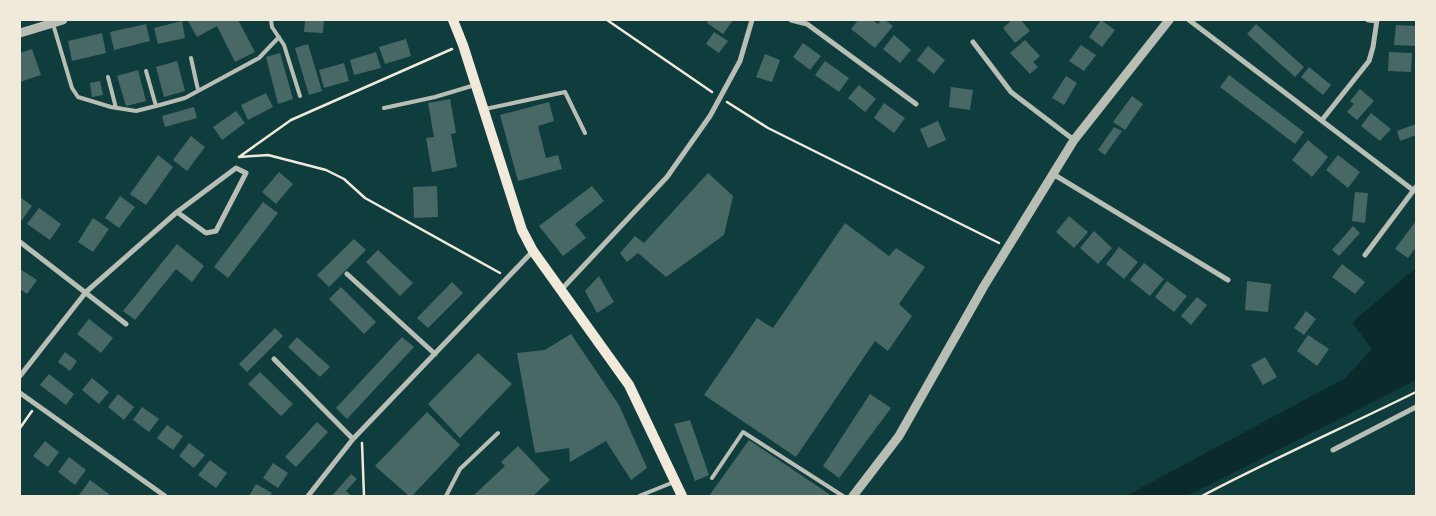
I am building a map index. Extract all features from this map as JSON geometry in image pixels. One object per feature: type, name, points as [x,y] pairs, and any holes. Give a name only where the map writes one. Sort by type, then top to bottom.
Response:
[{"type":"main road","points":[[453,20],[463,45],[522,230],[533,251],[560,291],[629,385],[682,496]]},
{"type":"street","points":[[20,34],[63,20]]},
{"type":"street","points":[[560,291],[667,177],[710,116],[740,61],[752,20]]},
{"type":"street","points":[[791,20],[807,24],[916,104]]},
{"type":"street","points":[[853,496],[899,436],[1007,247],[1074,140],[1169,20]]},
{"type":"street","points":[[1189,20],[1415,188],[1365,255]]},
{"type":"street","points":[[1322,120],[1368,61],[1374,46],[1377,20],[1368,20]]},
{"type":"street","points":[[974,42],[1011,92],[1074,140]]},
{"type":"street","points":[[20,376],[86,292],[177,212],[236,168],[246,173],[216,231],[206,233],[177,212]]},
{"type":"street","points":[[1053,174],[1228,280]]},
{"type":"street","points":[[20,242],[126,324]]},
{"type":"street","points":[[308,496],[362,429],[533,251]]},
{"type":"street","points":[[347,274],[435,354]]},
{"type":"street","points":[[274,359],[353,439]]},
{"type":"street","points":[[20,393],[165,496]]},
{"type":"street","points":[[1333,450],[1416,407]]},
{"type":"lane","points":[[271,20],[272,27],[284,46],[300,96]]},
{"type":"lane","points":[[52,23],[72,88],[78,96],[116,108],[136,111],[184,98],[258,58],[279,38]]},
{"type":"lane","points":[[191,58],[198,90]]},
{"type":"lane","points":[[146,70],[156,106]]},
{"type":"lane","points":[[108,77],[116,108]]},
{"type":"lane","points":[[384,108],[435,97],[475,85]]},
{"type":"lane","points":[[483,110],[565,92],[585,134]]},
{"type":"lane","points":[[712,478],[743,432],[842,496]]},
{"type":"lane","points":[[446,496],[460,469],[498,433]]},
{"type":"lane","points":[[639,496],[676,481]]},
{"type":"path","points":[[607,20],[719,97]]},
{"type":"path","points":[[236,168],[239,157],[291,120],[463,45]]},
{"type":"path","points":[[727,102],[768,128],[1007,247]]},
{"type":"path","points":[[239,157],[268,156],[326,170],[344,179],[366,198],[508,277]]},
{"type":"path","points":[[1202,496],[1256,468],[1416,392]]},
{"type":"path","points":[[20,428],[36,405]]},
{"type":"path","points":[[362,429],[364,496]]},
{"type":"water","points":[[1416,269],[1416,380],[1187,496],[1126,496],[1345,378],[1372,349],[1353,324],[1354,321]]},
{"type":"building","points":[[238,20],[255,52],[235,62],[217,26],[197,37],[188,21]]},
{"type":"building","points":[[305,20],[324,20],[323,33],[304,32]]},
{"type":"building","points":[[709,20],[733,20],[723,34],[707,23]]},
{"type":"building","points":[[858,20],[872,20],[878,24],[881,20],[885,20],[893,26],[875,48],[851,29]]},
{"type":"building","points":[[1012,20],[1021,20],[1030,31],[1015,43],[1003,28]]},
{"type":"building","points":[[1101,20],[1115,30],[1102,47],[1089,37]]},
{"type":"building","points":[[182,21],[185,38],[158,44],[154,28]]},
{"type":"building","points":[[146,24],[150,41],[114,50],[110,32]]},
{"type":"building","points":[[1256,24],[1304,67],[1295,77],[1247,34]]},
{"type":"building","points":[[1396,25],[1416,26],[1416,46],[1394,45]]},
{"type":"building","points":[[714,32],[728,41],[719,53],[706,44]]},
{"type":"building","points":[[102,33],[106,53],[72,61],[68,41]]},
{"type":"building","points":[[894,35],[911,50],[900,63],[883,49]]},
{"type":"building","points":[[406,39],[411,56],[385,64],[379,47]]},
{"type":"building","points":[[1025,40],[1040,56],[1033,62],[1038,67],[1030,74],[1010,53]]},
{"type":"building","points":[[803,43],[821,56],[810,70],[793,57]]},
{"type":"building","points":[[308,44],[322,91],[309,95],[295,48]]},
{"type":"building","points":[[1081,45],[1096,55],[1084,71],[1069,61]]},
{"type":"building","points":[[928,46],[945,60],[934,74],[917,60]]},
{"type":"building","points":[[32,49],[41,75],[20,82],[20,53]]},
{"type":"building","points":[[376,52],[381,68],[354,75],[350,60]]},
{"type":"building","points":[[1389,52],[1412,53],[1411,72],[1388,71]]},
{"type":"building","points":[[280,53],[293,99],[278,104],[266,57]]},
{"type":"building","points":[[765,54],[780,60],[772,82],[756,77]]},
{"type":"building","points":[[177,61],[185,91],[164,97],[156,67]]},
{"type":"building","points":[[825,61],[849,78],[839,92],[815,75]]},
{"type":"building","points":[[344,63],[349,81],[324,88],[319,70]]},
{"type":"building","points":[[1309,67],[1331,85],[1323,95],[1301,77]]},
{"type":"building","points":[[138,70],[146,101],[126,106],[117,76]]},
{"type":"building","points":[[1229,75],[1304,132],[1295,144],[1220,87]]},
{"type":"building","points":[[1066,76],[1077,83],[1064,105],[1052,98]]},
{"type":"building","points":[[100,81],[103,95],[92,97],[90,83]]},
{"type":"building","points":[[859,85],[876,99],[865,112],[848,98]]},
{"type":"building","points":[[951,87],[973,90],[970,110],[949,107]]},
{"type":"building","points":[[1360,89],[1374,101],[1357,120],[1347,112],[1354,104],[1350,101]]},
{"type":"building","points":[[266,93],[273,107],[248,120],[241,105]]},
{"type":"building","points":[[1132,96],[1143,104],[1125,130],[1113,122]]},
{"type":"building","points":[[450,99],[456,133],[451,134],[457,167],[432,172],[426,138],[434,137],[428,103]]},
{"type":"building","points":[[549,102],[554,121],[538,126],[546,158],[558,155],[562,169],[518,181],[500,115]]},
{"type":"building","points":[[884,103],[905,118],[894,133],[874,118]]},
{"type":"building","points":[[194,107],[197,118],[165,127],[162,116]]},
{"type":"building","points":[[236,111],[245,123],[222,140],[213,127]]},
{"type":"building","points":[[1371,113],[1391,129],[1380,141],[1361,126]]},
{"type":"building","points":[[938,121],[946,140],[928,148],[920,129]]},
{"type":"building","points":[[1416,124],[1416,135],[1400,141],[1397,131]]},
{"type":"building","points":[[1114,127],[1122,131],[1105,155],[1098,150]]},
{"type":"building","points":[[191,136],[205,147],[187,171],[173,160]]},
{"type":"building","points":[[1308,140],[1328,157],[1312,177],[1292,160]]},
{"type":"building","points":[[158,155],[173,167],[146,205],[130,194]]},
{"type":"building","points":[[1338,155],[1360,172],[1348,188],[1326,170]]},
{"type":"building","points":[[279,172],[293,184],[276,204],[262,192]]},
{"type":"building","points":[[708,173],[733,196],[724,235],[666,277],[638,253],[627,262],[620,253],[635,236],[644,243]]},
{"type":"building","points":[[437,186],[438,217],[414,218],[413,187]]},
{"type":"building","points":[[592,186],[604,201],[575,224],[586,238],[563,256],[539,226]]},
{"type":"building","points":[[1355,192],[1368,193],[1365,223],[1352,221]]},
{"type":"building","points":[[120,196],[135,207],[119,228],[105,218]]},
{"type":"building","points":[[20,197],[32,206],[22,220],[20,219]]},
{"type":"building","points":[[263,202],[278,213],[228,278],[214,267]]},
{"type":"building","points":[[39,208],[61,224],[50,240],[27,224]]},
{"type":"building","points":[[1069,216],[1088,232],[1074,248],[1056,232]]},
{"type":"building","points":[[93,218],[109,229],[93,252],[78,242]]},
{"type":"building","points":[[1416,221],[1416,247],[1408,258],[1395,249]]},
{"type":"building","points":[[845,223],[889,256],[896,248],[925,267],[899,304],[912,316],[888,351],[875,341],[796,457],[704,395],[757,318],[773,328]]},
{"type":"building","points":[[1353,226],[1360,233],[1339,256],[1332,250]]},
{"type":"building","points":[[1094,231],[1112,248],[1098,264],[1080,248]]},
{"type":"building","points":[[354,239],[366,250],[329,287],[317,275]]},
{"type":"building","points":[[177,244],[204,266],[192,282],[176,269],[135,320],[123,311]]},
{"type":"building","points":[[1119,247],[1138,262],[1124,279],[1106,264]]},
{"type":"building","points":[[378,250],[413,283],[400,296],[366,262]]},
{"type":"building","points":[[1144,263],[1164,279],[1150,296],[1130,280]]},
{"type":"building","points":[[1342,264],[1365,282],[1355,294],[1332,277]]},
{"type":"building","points":[[20,269],[37,280],[27,294],[20,289]]},
{"type":"building","points":[[599,276],[614,302],[597,313],[585,291]]},
{"type":"building","points":[[1167,281],[1187,296],[1174,312],[1155,297]]},
{"type":"building","points":[[1247,281],[1271,284],[1268,312],[1245,310]]},
{"type":"building","points":[[452,282],[463,293],[428,328],[417,318]]},
{"type":"building","points":[[341,287],[376,322],[364,334],[329,299]]},
{"type":"building","points":[[1197,297],[1207,305],[1191,325],[1181,316]]},
{"type":"building","points":[[1306,311],[1316,319],[1304,335],[1294,328]]},
{"type":"building","points":[[89,319],[113,338],[101,353],[77,334]]},
{"type":"building","points":[[275,328],[283,336],[247,372],[239,364]]},
{"type":"building","points":[[571,334],[619,405],[647,468],[631,480],[606,441],[570,462],[569,448],[535,453],[517,353],[545,350]]},
{"type":"building","points":[[1308,335],[1329,349],[1317,366],[1297,351]]},
{"type":"building","points":[[297,337],[330,367],[320,377],[288,347]]},
{"type":"building","points":[[402,337],[414,347],[347,419],[336,408]]},
{"type":"building","points":[[65,352],[77,361],[70,371],[58,362]]},
{"type":"building","points":[[478,353],[512,384],[460,438],[428,404]]},
{"type":"building","points":[[1265,357],[1277,377],[1263,385],[1251,365]]},
{"type":"building","points":[[260,372],[293,404],[281,416],[248,384]]},
{"type":"building","points":[[49,374],[74,394],[66,405],[40,385]]},
{"type":"building","points":[[92,378],[109,392],[99,404],[82,390]]},
{"type":"building","points":[[118,394],[134,407],[124,420],[108,407]]},
{"type":"building","points":[[870,394],[891,408],[839,478],[823,466]]},
{"type":"building","points":[[142,407],[159,419],[149,432],[133,420]]},
{"type":"building","points":[[427,412],[460,445],[412,496],[409,496],[375,466]]},
{"type":"building","points":[[690,420],[709,475],[695,481],[674,424]]},
{"type":"building","points":[[317,422],[328,432],[296,467],[285,457]]},
{"type":"building","points":[[167,425],[183,436],[173,450],[157,438]]},
{"type":"building","points":[[749,440],[829,494],[828,496],[709,496]]},
{"type":"building","points":[[45,441],[59,452],[48,467],[33,456]]},
{"type":"building","points":[[189,443],[205,455],[194,468],[179,456]]},
{"type":"building","points":[[518,446],[550,480],[533,496],[473,496],[505,466],[501,462]]},
{"type":"building","points":[[69,457],[86,470],[75,485],[58,472]]},
{"type":"building","points":[[210,460],[227,473],[216,488],[198,475]]},
{"type":"building","points":[[273,463],[288,473],[278,488],[263,478]]},
{"type":"building","points":[[351,474],[357,479],[346,491],[352,496],[332,496]]},
{"type":"building","points":[[90,480],[109,494],[108,496],[79,495]]},
{"type":"building","points":[[256,484],[272,493],[270,496],[249,496]]}]
